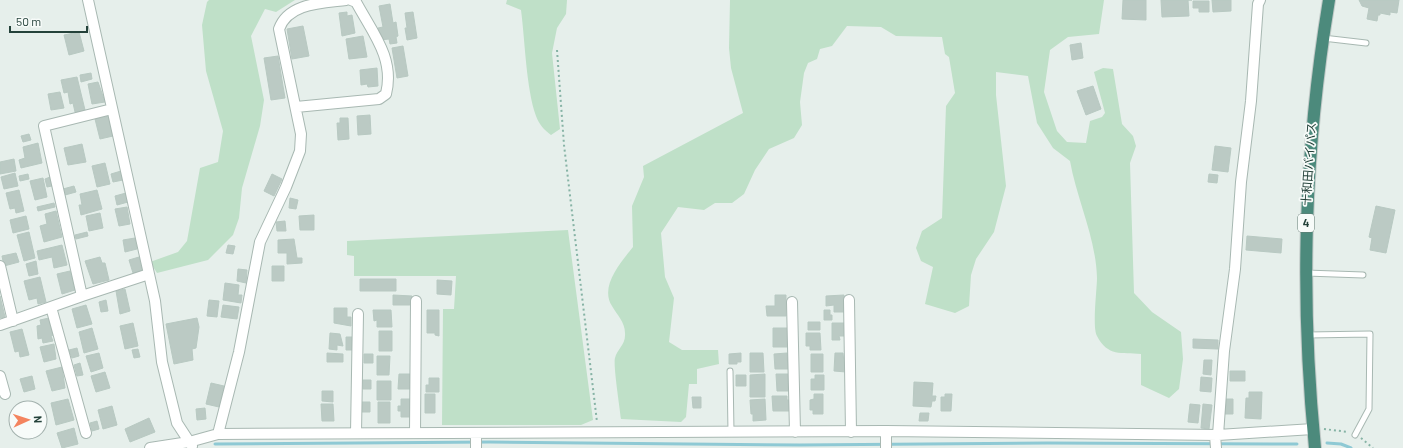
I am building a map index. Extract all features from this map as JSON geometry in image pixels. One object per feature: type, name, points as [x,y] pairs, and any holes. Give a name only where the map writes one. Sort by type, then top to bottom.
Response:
[{"type":"highway","name":"十和田バイパス","points":[[1315,448],[1307,335],[1305,273],[1309,160],[1322,38],[1329,0]]},
{"type":"street","points":[[88,0],[149,274],[158,319],[162,362],[172,406],[177,423],[191,445]]},
{"type":"street","points":[[218,434],[239,352],[260,242],[286,187],[300,152],[301,134],[279,29],[282,21],[290,13],[306,6],[346,0]]},
{"type":"street","points":[[296,107],[379,99],[386,94],[389,83],[385,52],[356,2],[351,0]]},
{"type":"street","points":[[1216,441],[1224,351],[1235,269],[1241,182],[1251,101],[1258,4],[1260,0]]},
{"type":"street","points":[[82,296],[44,126],[112,109]]},
{"type":"street","points":[[0,266],[13,321]]},
{"type":"street","points":[[0,325],[149,274]]},
{"type":"street","points":[[849,300],[851,432]]},
{"type":"street","points":[[415,433],[416,301]]},
{"type":"street","points":[[792,302],[795,432]]},
{"type":"street","points":[[51,307],[86,433]]},
{"type":"street","points":[[356,433],[358,314]]},
{"type":"street","points":[[0,376],[5,394]]},
{"type":"street","points":[[150,448],[191,445],[218,434],[415,433],[476,442],[599,434],[851,432],[886,442],[1216,441],[1313,428]]},
{"type":"lane","points":[[1322,38],[1366,44]]},
{"type":"lane","points":[[1305,273],[1363,275]]},
{"type":"lane","points":[[1307,335],[1370,334],[1369,409],[1355,435]]},
{"type":"lane","points":[[730,371],[731,432]]},
{"type":"path","points":[[557,50],[564,145],[599,434]]},
{"type":"path","points":[[1313,428],[1345,432],[1355,435],[1373,448]]},
{"type":"green space","points":[[209,0],[295,0],[276,12],[265,9],[251,36],[264,100],[260,126],[242,188],[239,218],[233,235],[208,260],[157,273],[150,262],[178,252],[187,241],[200,168],[218,162],[223,131],[206,71],[202,25],[207,2]]},
{"type":"green space","points":[[507,0],[567,0],[566,14],[557,28],[552,53],[560,129],[551,135],[539,122],[533,105],[528,78],[521,10],[506,4]]},
{"type":"green space","points":[[730,0],[1104,0],[1099,34],[1068,37],[1050,50],[1044,92],[1057,131],[1067,142],[1086,143],[1090,121],[1102,117],[1105,113],[1094,72],[1103,68],[1113,69],[1122,124],[1133,136],[1136,146],[1130,163],[1134,293],[1152,312],[1181,332],[1183,359],[1179,389],[1169,398],[1141,385],[1141,354],[1121,353],[1110,350],[1101,343],[1097,336],[1095,325],[1097,278],[1096,263],[1090,234],[1070,161],[1053,148],[1037,123],[1028,76],[996,72],[996,95],[1006,186],[994,232],[976,259],[971,275],[969,306],[955,313],[925,304],[933,267],[921,261],[916,248],[922,231],[942,218],[946,106],[955,93],[949,57],[945,54],[942,37],[896,36],[881,27],[847,26],[832,46],[820,49],[817,59],[808,63],[804,73],[800,102],[802,125],[794,138],[769,149],[755,170],[744,194],[732,203],[715,203],[704,210],[678,207],[661,233],[665,277],[674,298],[669,342],[682,350],[718,350],[719,364],[697,369],[697,384],[689,384],[686,417],[681,422],[621,419],[615,358],[623,344],[625,329],[609,298],[608,290],[610,282],[618,267],[633,247],[632,206],[644,177],[643,166],[743,113],[731,68],[729,48]]},
{"type":"green space","points":[[568,230],[593,420],[581,425],[442,425],[443,309],[454,309],[456,276],[354,276],[354,256],[347,255],[347,241]]},
{"type":"building","points":[[1123,0],[1146,0],[1146,20],[1122,19]]},
{"type":"building","points":[[1161,0],[1188,0],[1189,16],[1162,17]]},
{"type":"building","points":[[1212,0],[1231,0],[1231,11],[1213,12]]},
{"type":"building","points":[[1359,0],[1399,0],[1397,13],[1390,12],[1390,15],[1380,13],[1377,21],[1367,19],[1369,8],[1362,6]]},
{"type":"building","points":[[1193,1],[1209,1],[1209,12],[1199,12],[1199,8],[1193,8]]},
{"type":"building","points":[[390,4],[393,23],[396,22],[398,36],[396,37],[397,43],[390,44],[389,39],[380,40],[378,28],[383,27],[379,6]]},
{"type":"building","points":[[347,12],[347,16],[352,15],[355,33],[342,36],[339,13]]},
{"type":"building","points":[[413,12],[417,38],[407,40],[405,13]]},
{"type":"building","points":[[303,26],[309,56],[292,59],[287,29]]},
{"type":"building","points":[[79,32],[84,51],[69,55],[64,35]]},
{"type":"building","points":[[363,36],[367,57],[349,59],[346,39]]},
{"type":"building","points":[[1081,43],[1083,58],[1072,60],[1070,45]]},
{"type":"building","points":[[403,46],[408,76],[397,78],[392,48]]},
{"type":"building","points":[[278,56],[285,98],[271,100],[264,58]]},
{"type":"building","points":[[377,68],[378,86],[368,87],[367,84],[361,85],[360,70]]},
{"type":"building","points":[[91,73],[92,79],[81,82],[80,75]]},
{"type":"building","points":[[77,77],[85,110],[75,112],[73,103],[70,104],[68,92],[64,93],[61,80]]},
{"type":"building","points":[[98,82],[105,102],[92,104],[88,84]]},
{"type":"building","points":[[1093,86],[1101,109],[1086,115],[1077,91]]},
{"type":"building","points":[[60,92],[64,108],[51,110],[48,94]]},
{"type":"building","points":[[370,115],[371,134],[358,135],[357,116]]},
{"type":"building","points":[[109,116],[113,136],[100,139],[95,119]]},
{"type":"building","points":[[340,118],[348,118],[349,139],[338,140],[337,123],[340,123]]},
{"type":"building","points":[[29,134],[31,140],[23,142],[21,136]]},
{"type":"building","points":[[38,143],[42,163],[21,168],[19,160],[25,158],[23,147]]},
{"type":"building","points":[[82,144],[86,162],[68,165],[64,148]]},
{"type":"building","points":[[1215,146],[1231,148],[1228,172],[1212,170]]},
{"type":"building","points":[[14,159],[16,171],[0,174],[0,162]]},
{"type":"building","points":[[105,163],[110,184],[97,187],[92,166]]},
{"type":"building","points":[[121,171],[123,180],[113,182],[111,174]]},
{"type":"building","points":[[15,173],[18,186],[4,189],[1,177]]},
{"type":"building","points":[[28,174],[29,179],[20,181],[19,176]]},
{"type":"building","points":[[272,174],[282,179],[274,196],[264,191]]},
{"type":"building","points":[[1209,174],[1218,175],[1217,183],[1208,182]]},
{"type":"building","points":[[50,177],[52,186],[47,187],[45,179]]},
{"type":"building","points":[[43,178],[47,197],[35,200],[30,181]]},
{"type":"building","points":[[74,186],[76,192],[65,195],[63,189]]},
{"type":"building","points":[[19,190],[24,211],[16,213],[15,208],[10,209],[6,193]]},
{"type":"building","points":[[97,190],[102,209],[81,215],[79,205],[82,205],[80,194]]},
{"type":"building","points":[[126,193],[128,202],[117,205],[115,196]]},
{"type":"building","points":[[290,198],[298,200],[296,209],[289,208]]},
{"type":"building","points":[[54,203],[55,207],[38,211],[37,207]]},
{"type":"building","points":[[1376,206],[1395,210],[1386,253],[1370,250],[1372,238],[1369,237]]},
{"type":"building","points":[[127,207],[130,224],[119,226],[115,209]]},
{"type":"building","points":[[56,211],[62,237],[44,242],[40,226],[47,224],[45,214]]},
{"type":"building","points":[[100,213],[103,228],[89,231],[86,216]]},
{"type":"building","points":[[314,215],[314,230],[300,230],[299,216]]},
{"type":"building","points":[[26,216],[29,229],[13,233],[10,220]]},
{"type":"building","points":[[285,221],[286,231],[277,231],[276,222]]},
{"type":"building","points":[[29,232],[35,258],[24,261],[17,235]]},
{"type":"building","points":[[87,232],[88,236],[76,239],[75,235]]},
{"type":"building","points":[[1247,236],[1282,239],[1281,253],[1246,250]]},
{"type":"building","points":[[135,238],[137,249],[125,252],[123,240]]},
{"type":"building","points":[[294,239],[297,258],[302,258],[302,263],[287,264],[287,253],[278,253],[278,240]]},
{"type":"building","points":[[62,245],[67,265],[54,268],[52,257],[39,260],[37,251]]},
{"type":"building","points":[[228,245],[235,246],[233,254],[226,253]]},
{"type":"building","points":[[16,253],[19,262],[4,266],[2,256]]},
{"type":"building","points":[[100,257],[102,263],[105,263],[109,280],[93,284],[85,261]]},
{"type":"building","points":[[139,257],[142,270],[133,273],[129,260]]},
{"type":"building","points":[[36,261],[38,274],[29,276],[26,264]]},
{"type":"building","points":[[272,266],[284,266],[284,281],[272,281]]},
{"type":"building","points":[[238,269],[247,270],[246,283],[237,281]]},
{"type":"building","points":[[70,271],[75,290],[62,294],[57,274]]},
{"type":"building","points":[[40,277],[46,302],[38,304],[37,298],[29,300],[24,281]]},
{"type":"building","points":[[360,279],[396,279],[396,291],[360,291]]},
{"type":"building","points":[[437,280],[452,281],[451,295],[437,294]]},
{"type":"building","points":[[225,283],[239,285],[238,295],[242,295],[241,303],[223,300]]},
{"type":"building","points":[[125,289],[130,311],[120,314],[116,291]]},
{"type":"building","points":[[393,295],[412,296],[412,305],[393,305]]},
{"type":"building","points":[[775,295],[786,295],[786,316],[767,316],[766,306],[775,306]]},
{"type":"building","points":[[844,295],[844,312],[834,312],[834,305],[826,306],[826,296]]},
{"type":"building","points":[[0,296],[5,317],[0,318]]},
{"type":"building","points":[[106,300],[108,311],[101,312],[99,302]]},
{"type":"building","points":[[209,300],[219,301],[217,317],[207,316]]},
{"type":"building","points":[[86,305],[92,324],[77,328],[72,309]]},
{"type":"building","points":[[223,305],[239,307],[237,319],[221,317]]},
{"type":"building","points":[[334,308],[347,308],[347,317],[351,317],[351,326],[334,323]]},
{"type":"building","points":[[373,310],[391,310],[392,327],[377,327],[377,320],[374,321]]},
{"type":"building","points":[[427,310],[439,310],[439,336],[435,335],[435,333],[427,333]]},
{"type":"building","points":[[824,310],[830,310],[832,320],[824,320]]},
{"type":"building","points":[[49,318],[53,341],[43,343],[42,338],[38,339],[37,326],[41,325],[40,320]]},
{"type":"building","points":[[197,318],[199,327],[196,348],[192,349],[193,360],[174,364],[166,324]]},
{"type":"building","points":[[808,322],[820,322],[820,330],[808,330]]},
{"type":"building","points":[[133,323],[138,346],[125,349],[120,326]]},
{"type":"building","points":[[832,323],[844,323],[844,336],[839,336],[840,340],[832,340]]},
{"type":"building","points":[[92,328],[98,349],[84,353],[79,332]]},
{"type":"building","points":[[773,328],[787,328],[787,347],[773,347]]},
{"type":"building","points":[[22,329],[29,355],[20,357],[19,351],[15,352],[10,332]]},
{"type":"building","points":[[379,331],[392,331],[392,351],[379,351]]},
{"type":"building","points":[[330,333],[340,334],[343,346],[337,345],[337,350],[329,349]]},
{"type":"building","points":[[806,333],[820,333],[821,350],[810,350],[810,346],[806,346]]},
{"type":"building","points":[[346,337],[352,337],[352,350],[346,350]]},
{"type":"building","points":[[1193,339],[1218,340],[1218,349],[1193,348]]},
{"type":"building","points":[[54,344],[56,359],[44,362],[40,347]]},
{"type":"building","points":[[77,348],[79,356],[72,358],[69,350]]},
{"type":"building","points":[[138,349],[140,357],[134,358],[132,350]]},
{"type":"building","points":[[99,353],[103,368],[91,372],[86,356]]},
{"type":"building","points":[[327,353],[343,354],[343,362],[327,362]]},
{"type":"building","points":[[741,353],[741,362],[737,362],[737,364],[729,364],[729,354]]},
{"type":"building","points":[[750,353],[763,353],[764,372],[750,372]]},
{"type":"building","points":[[787,353],[788,369],[775,369],[774,354]]},
{"type":"building","points":[[835,353],[843,353],[844,363],[846,363],[846,372],[834,371]]},
{"type":"building","points":[[364,354],[373,354],[373,363],[364,363]]},
{"type":"building","points":[[811,354],[823,354],[823,372],[811,372]]},
{"type":"building","points":[[377,356],[390,356],[389,375],[377,375]]},
{"type":"building","points":[[1204,360],[1212,360],[1211,375],[1203,374]]},
{"type":"building","points":[[80,363],[83,375],[77,376],[74,365]]},
{"type":"building","points":[[62,367],[65,388],[52,391],[46,371]]},
{"type":"building","points":[[1230,371],[1245,371],[1245,381],[1230,381]]},
{"type":"building","points":[[105,372],[110,388],[96,392],[91,376]]},
{"type":"building","points":[[399,374],[410,374],[410,389],[398,389]]},
{"type":"building","points":[[765,374],[765,397],[750,397],[750,375]]},
{"type":"building","points":[[776,374],[788,374],[788,391],[777,391]]},
{"type":"building","points":[[736,375],[746,375],[746,386],[736,386]]},
{"type":"building","points":[[815,375],[824,375],[824,390],[811,390],[811,379],[815,379]]},
{"type":"building","points":[[32,376],[35,389],[24,392],[20,379]]},
{"type":"building","points":[[1201,377],[1212,378],[1211,392],[1200,391]]},
{"type":"building","points":[[429,378],[439,378],[439,392],[426,392],[426,385],[429,385]]},
{"type":"building","points":[[363,380],[371,380],[371,389],[363,389]]},
{"type":"building","points":[[377,381],[391,381],[391,400],[377,400]]},
{"type":"building","points":[[914,382],[933,383],[932,396],[936,396],[935,401],[932,401],[931,407],[913,406]]},
{"type":"building","points":[[211,383],[224,386],[219,407],[206,404]]},
{"type":"building","points":[[322,391],[333,391],[333,402],[322,401]]},
{"type":"building","points":[[1249,392],[1262,392],[1261,419],[1245,418],[1246,398],[1249,398]]},
{"type":"building","points":[[425,394],[435,394],[435,413],[425,413]]},
{"type":"building","points":[[814,394],[823,394],[823,414],[813,414],[813,410],[810,410],[810,400],[814,399]]},
{"type":"building","points":[[945,394],[952,394],[951,411],[941,411],[941,397],[945,397]]},
{"type":"building","points":[[772,396],[787,396],[790,411],[773,411]]},
{"type":"building","points":[[692,397],[701,397],[701,408],[693,408]]},
{"type":"building","points":[[68,399],[74,420],[56,425],[51,403]]},
{"type":"building","points":[[401,399],[411,399],[410,417],[401,417],[401,411],[398,411],[398,406],[401,406]]},
{"type":"building","points":[[765,399],[766,420],[753,421],[750,400]]},
{"type":"building","points":[[1226,399],[1233,399],[1233,414],[1225,414]]},
{"type":"building","points":[[362,402],[370,402],[370,412],[362,412]]},
{"type":"building","points":[[378,402],[390,402],[390,423],[378,423]]},
{"type":"building","points":[[321,404],[333,404],[334,421],[322,421]]},
{"type":"building","points":[[1190,404],[1200,405],[1198,423],[1188,422]]},
{"type":"building","points":[[1203,404],[1212,405],[1209,429],[1201,428]]},
{"type":"building","points":[[112,406],[117,425],[103,429],[98,410]]},
{"type":"building","points":[[205,408],[206,419],[197,420],[196,409]]},
{"type":"building","points":[[920,413],[929,413],[928,421],[919,421]]},
{"type":"building","points":[[149,418],[155,432],[130,442],[125,429]]},
{"type":"building","points":[[97,421],[99,429],[92,431],[90,423]]},
{"type":"building","points":[[74,428],[78,444],[62,448],[57,433]]},
{"type":"waterway","points":[[215,444],[490,442],[800,445],[1047,443],[1297,444]]},
{"type":"waterway","points":[[1327,443],[1341,444],[1351,448]]}]
